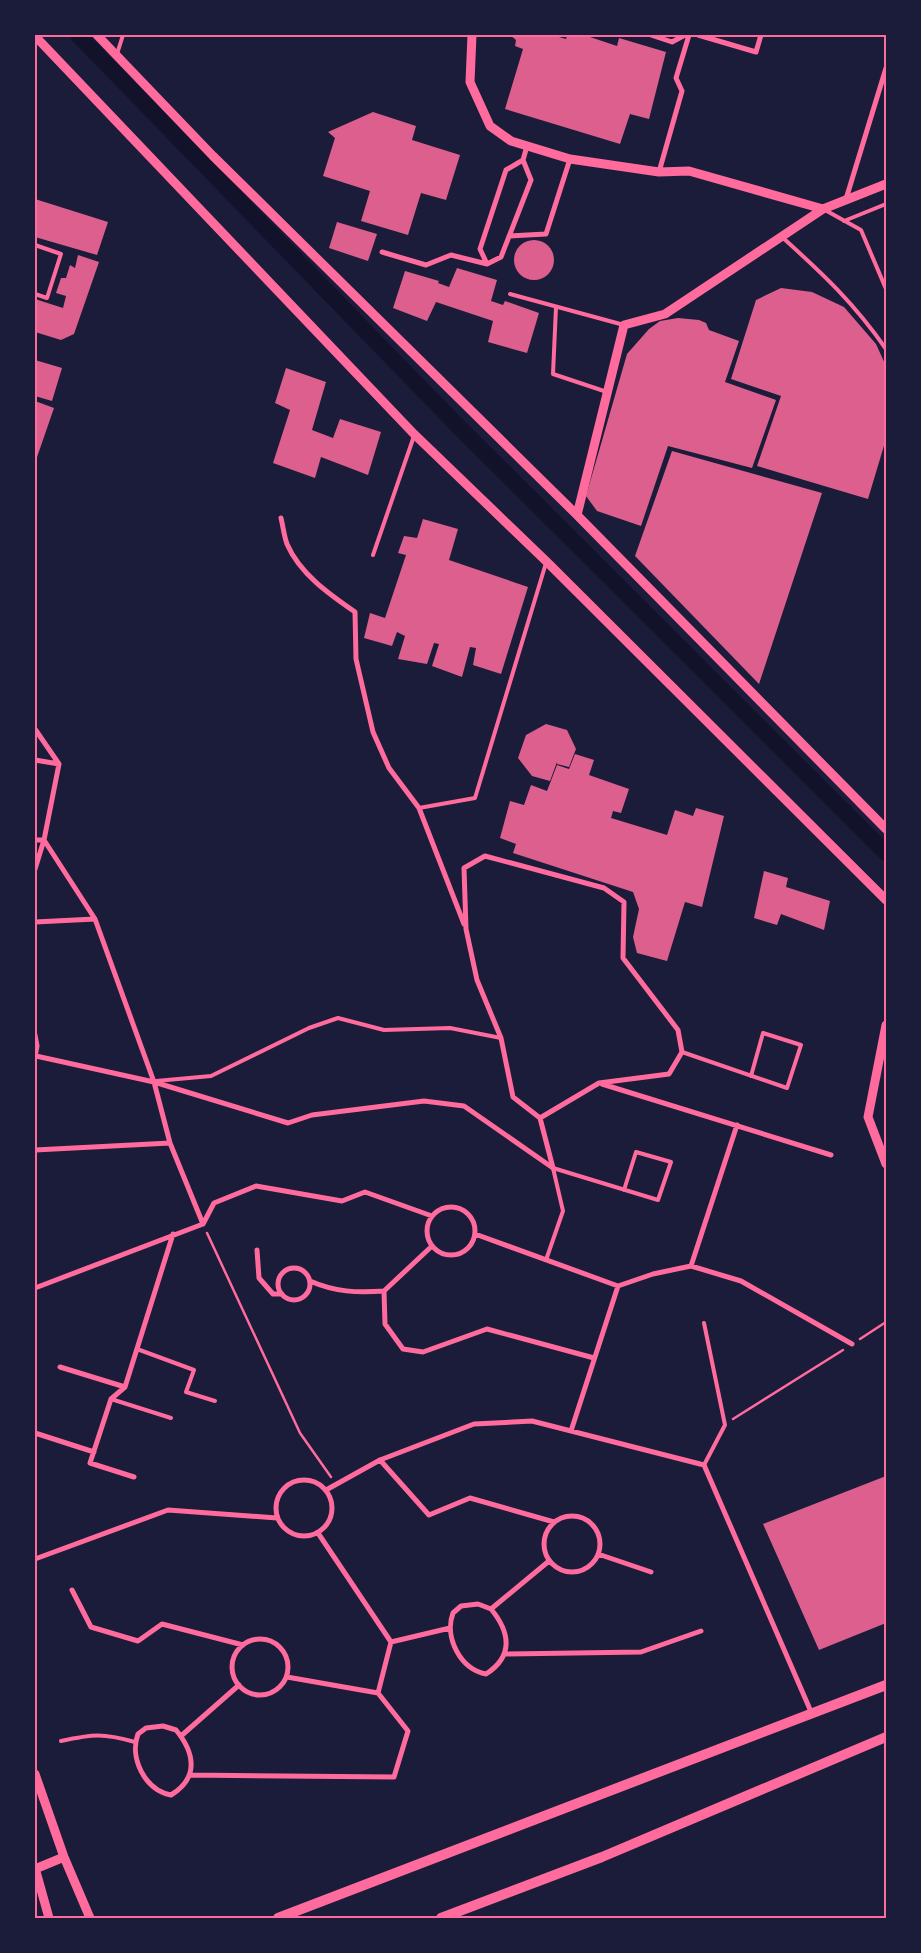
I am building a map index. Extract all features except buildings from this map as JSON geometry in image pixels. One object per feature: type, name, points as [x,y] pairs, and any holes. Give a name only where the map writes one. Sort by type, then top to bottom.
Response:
[{"type":"main road","points":[[278,1918],[288,1916],[886,1685]]},
{"type":"main road","points":[[441,1918],[602,1857],[886,1737]]},
{"type":"street","points":[[97,35],[213,156],[577,515],[886,828]]},
{"type":"street","points":[[472,35],[470,82],[490,126],[511,141],[570,159],[658,172],[689,171],[823,209]]},
{"type":"street","points":[[651,35],[672,42],[687,35]]},
{"type":"street","points":[[658,172],[682,92],[676,78],[687,35]]},
{"type":"street","points":[[698,35],[756,52],[761,35]]},
{"type":"street","points":[[35,36],[414,434],[546,562],[886,900]]},
{"type":"street","points":[[846,200],[886,68]]},
{"type":"street","points":[[487,264],[480,249],[506,170],[522,160],[527,146]]},
{"type":"street","points":[[509,236],[546,234],[570,159]]},
{"type":"street","points":[[382,252],[426,265],[451,255],[487,264],[501,257],[531,180],[522,160]]},
{"type":"street","points":[[577,515],[624,325],[664,314],[823,209],[886,184]]},
{"type":"street","points":[[281,518],[287,544],[306,573],[329,594],[355,612],[356,659],[373,732],[390,768],[418,808],[466,929],[477,980],[501,1038],[512,1097],[540,1118],[553,1168]]},
{"type":"street","points":[[35,729],[59,764],[44,840],[35,869]]},
{"type":"street","points":[[35,760],[59,764]]},
{"type":"street","points":[[35,840],[44,840]]},
{"type":"street","points":[[44,840],[95,918],[154,1082],[170,1143],[203,1224]]},
{"type":"street","points":[[466,929],[464,868],[485,856],[604,888],[624,902],[624,958],[678,1030],[682,1052],[670,1074],[599,1083],[540,1118]]},
{"type":"street","points":[[35,922],[95,918]]},
{"type":"street","points":[[886,1024],[868,1117],[886,1164]]},
{"type":"street","points":[[35,1035],[37,1046],[35,1056],[154,1082],[288,1123],[312,1115],[424,1100],[464,1106],[553,1168]]},
{"type":"street","points":[[599,1083],[831,1155]]},
{"type":"street","points":[[691,1266],[737,1125]]},
{"type":"street","points":[[35,1150],[170,1143]]},
{"type":"street","points":[[35,1288],[203,1224],[214,1203],[256,1186],[342,1201],[365,1192],[432,1216]]},
{"type":"street","points":[[445,1207],[461,1209],[472,1219],[475,1234],[468,1248],[454,1255],[438,1252],[432,1246],[426,1231],[432,1216],[445,1207]]},
{"type":"street","points":[[134,1477],[90,1463],[111,1399],[125,1387],[173,1234]]},
{"type":"street","points":[[475,1234],[618,1286],[653,1274],[691,1266],[741,1282],[852,1344]]},
{"type":"street","points":[[282,1294],[278,1279],[281,1274],[290,1268],[304,1272],[310,1281],[329,1289],[354,1293],[384,1292],[432,1246]]},
{"type":"street","points":[[257,1250],[259,1278],[273,1294],[282,1294],[290,1299],[301,1298],[308,1291],[310,1281]]},
{"type":"street","points":[[571,1431],[618,1286]]},
{"type":"street","points":[[384,1292],[385,1324],[403,1349],[423,1352],[487,1329],[594,1358]]},
{"type":"street","points":[[60,1367],[125,1387]]},
{"type":"street","points":[[326,1490],[380,1460],[474,1424],[532,1421],[704,1465],[812,1714]]},
{"type":"street","points":[[35,1434],[94,1452]]},
{"type":"street","points":[[380,1460],[429,1515],[470,1498],[554,1522],[571,1516],[588,1521],[599,1536],[598,1554],[594,1562],[578,1572],[559,1570],[549,1561],[543,1547],[544,1538],[554,1522]]},
{"type":"street","points":[[310,1481],[326,1490],[331,1498],[331,1518],[326,1527],[318,1533],[309,1536],[290,1533],[277,1518],[277,1500],[280,1492],[294,1482],[310,1481]]},
{"type":"street","points":[[35,1559],[168,1510],[277,1518]]},
{"type":"street","points":[[318,1533],[391,1642],[378,1693]]},
{"type":"street","points":[[598,1554],[651,1572]]},
{"type":"street","points":[[491,1609],[549,1561]]},
{"type":"street","points":[[72,1590],[91,1627],[138,1641],[162,1624],[243,1645]]},
{"type":"street","points":[[478,1604],[491,1609],[506,1635],[504,1654],[499,1664],[486,1674],[470,1668],[461,1658],[456,1650],[450,1628],[453,1612],[461,1606],[478,1604]]},
{"type":"street","points":[[391,1642],[450,1628]]},
{"type":"street","points":[[504,1654],[641,1652],[701,1631]]},
{"type":"street","points":[[258,1639],[275,1643],[282,1649],[287,1658],[289,1667],[287,1677],[282,1685],[265,1695],[246,1692],[234,1677],[232,1667],[237,1651],[243,1645],[258,1639]]},
{"type":"street","points":[[190,1775],[394,1776],[408,1730],[378,1693],[287,1677]]},
{"type":"street","points":[[181,1736],[239,1685]]},
{"type":"street","points":[[156,1726],[170,1728],[181,1736],[191,1757],[190,1775],[184,1785],[171,1795],[154,1790],[141,1771],[135,1742],[138,1734],[156,1726]]},
{"type":"street","points":[[35,1774],[64,1857],[90,1918]]},
{"type":"street","points":[[49,1918],[35,1868],[64,1857]]},
{"type":"lane","points":[[117,55],[123,35]]},
{"type":"lane","points":[[844,221],[886,204]]},
{"type":"lane","points":[[823,209],[862,230],[886,289]]},
{"type":"lane","points":[[782,237],[846,297],[863,316],[886,350]]},
{"type":"lane","points":[[35,246],[61,254],[46,298],[35,294]]},
{"type":"lane","points":[[510,294],[624,325]]},
{"type":"lane","points":[[556,307],[552,374],[608,392]]},
{"type":"lane","points":[[373,555],[414,434]]},
{"type":"lane","points":[[418,808],[475,798],[546,562]]},
{"type":"lane","points":[[154,1082],[211,1076],[309,1028],[338,1018],[384,1030],[450,1028],[501,1038]]},
{"type":"lane","points":[[682,1052],[751,1076],[787,1088],[801,1044],[763,1033],[751,1076]]},
{"type":"lane","points":[[553,1168],[624,1190],[658,1200],[671,1162],[636,1152],[624,1190]]},
{"type":"lane","points":[[546,1260],[563,1211],[553,1168]]},
{"type":"lane","points":[[704,1323],[725,1424],[704,1465]]},
{"type":"lane","points":[[137,1349],[194,1370],[186,1392],[215,1401]]},
{"type":"lane","points":[[111,1399],[171,1418]]},
{"type":"lane","points":[[62,1741],[92,1734],[106,1734],[135,1742]]},
{"type":"path","points":[[203,1224],[300,1433],[337,1484]]},
{"type":"path","points":[[725,1424],[886,1322]]},
{"type":"waterway","points":[[78,35],[453,421],[886,853]]}]
